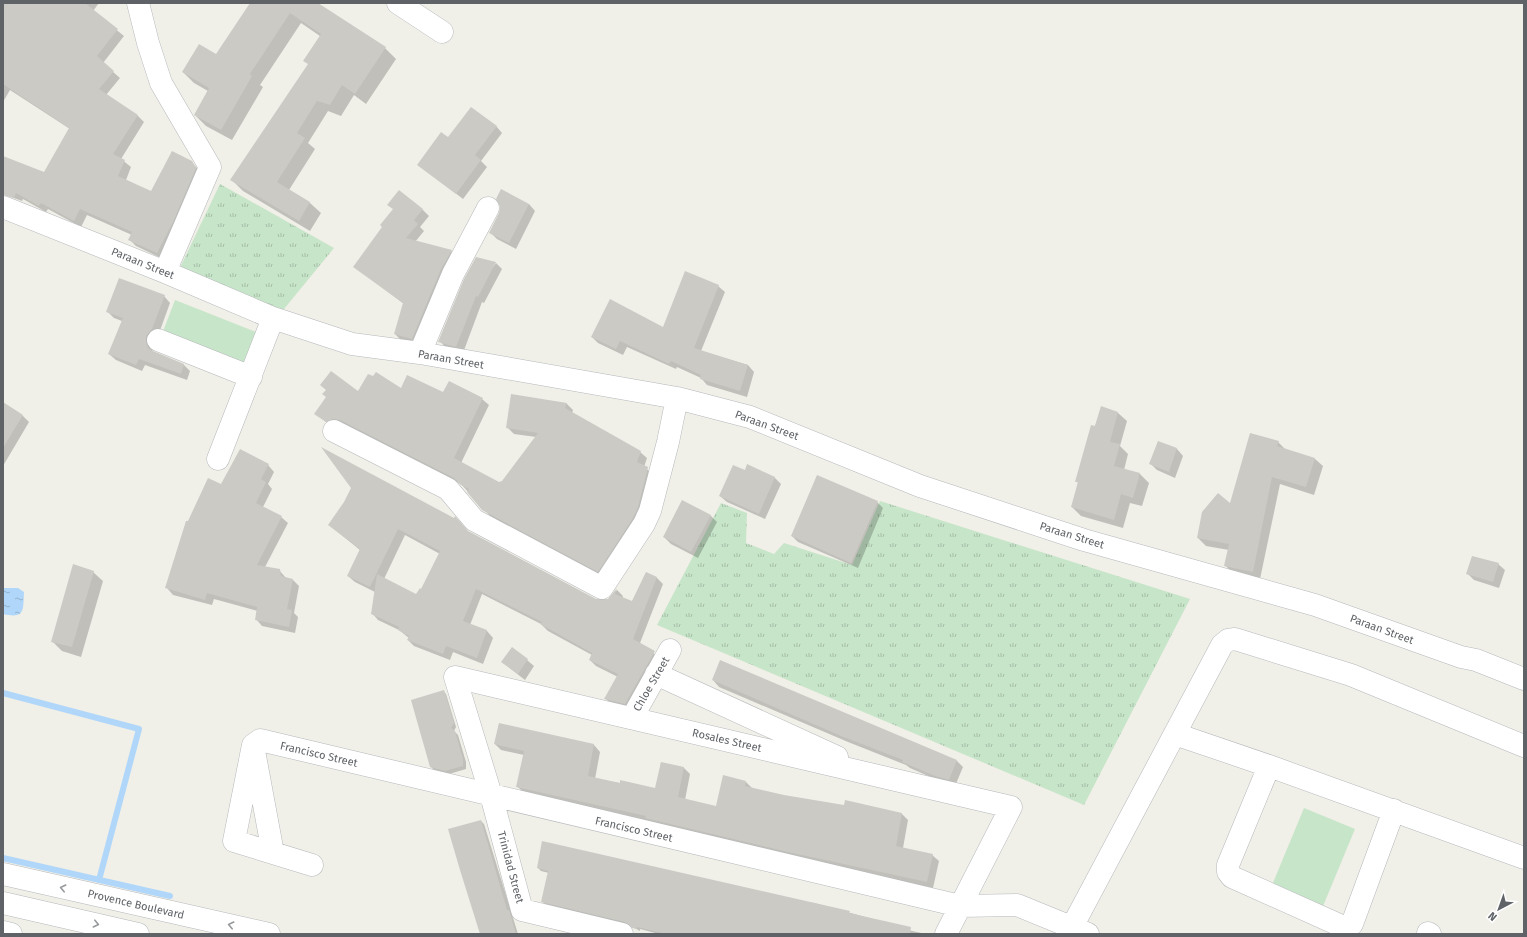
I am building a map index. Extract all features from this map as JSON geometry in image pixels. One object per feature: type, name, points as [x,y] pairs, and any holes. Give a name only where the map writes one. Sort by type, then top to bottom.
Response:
[{"type":"street","points":[[138,3],[148,43],[161,83],[210,167],[166,272]]},
{"type":"street","points":[[404,4],[442,32]]},
{"type":"street","name":"Paraan Street","points":[[3,207],[166,272],[273,318],[352,344],[420,353],[677,398],[750,417],[920,486],[1084,540],[1315,605],[1461,657],[1476,660],[1524,679]]},
{"type":"street","points":[[420,353],[453,274],[488,208]]},
{"type":"street","points":[[218,459],[273,318]]},
{"type":"street","points":[[158,340],[251,376]]},
{"type":"street","points":[[334,431],[448,490],[474,520],[602,588],[644,524],[650,511],[677,398]]},
{"type":"street","points":[[1080,931],[1175,734],[1222,645],[1228,640],[1235,639],[1351,676],[1524,746]]},
{"type":"street","name":"Chloe Street","points":[[632,718],[670,650]]},
{"type":"street","name":"Rosales Street","points":[[491,795],[455,669],[632,718],[880,776],[1015,800],[960,906]]},
{"type":"street","points":[[656,674],[880,776]]},
{"type":"street","points":[[1175,734],[1394,810],[1524,858]]},
{"type":"street","name":"Francisco Street","points":[[253,745],[260,740],[960,906],[1017,905],[1080,931]]},
{"type":"street","points":[[253,745],[234,841],[312,865]]},
{"type":"street","points":[[253,745],[273,853]]},
{"type":"street","points":[[1269,766],[1228,865],[1228,872],[1232,877],[1346,928],[1352,924],[1394,810]]},
{"type":"street","name":"Trinidad Street","points":[[491,795],[522,910],[622,934]]},
{"type":"street","name":"Provence Boulevard","points":[[3,874],[269,934]]},
{"type":"street","points":[[3,903],[138,934]]},
{"type":"street","points":[[946,934],[960,906]]},
{"type":"street","points":[[3,932],[11,934]]},
{"type":"green space","points":[[220,184],[334,248],[275,320],[176,276]]},
{"type":"green space","points":[[175,300],[256,332],[243,366],[162,334]]},
{"type":"green space","points":[[880,501],[1190,599],[1084,805],[657,625],[721,503],[747,513],[746,543],[774,554],[784,543],[852,565]]},
{"type":"green space","points":[[1304,808],[1355,829],[1321,911],[1270,890]]},
{"type":"water","points":[[3,588],[18,588],[24,592],[23,609],[19,614],[3,614]]},
{"type":"building","points":[[3,3],[85,3],[118,29],[97,56],[114,71],[99,89],[138,115],[113,154],[125,160],[118,176],[151,191],[172,151],[192,161],[196,168],[173,222],[157,253],[128,240],[132,232],[80,209],[74,221],[41,203],[39,206],[16,193],[14,198],[3,195],[3,156],[44,172],[69,128],[3,84]]},
{"type":"building","points":[[250,3],[318,3],[386,47],[355,94],[342,85],[330,105],[317,101],[297,133],[305,138],[277,182],[310,202],[299,221],[230,180],[308,64],[303,61],[321,34],[290,13],[250,74],[252,76],[221,130],[194,115],[209,88],[182,72],[199,44],[216,54]]},
{"type":"building","points":[[471,107],[497,126],[475,155],[481,160],[456,194],[417,165],[441,132],[448,137]]},
{"type":"building","points":[[501,189],[529,204],[509,243],[489,233],[499,213],[500,207],[496,199]]},
{"type":"building","points":[[399,190],[423,209],[414,220],[418,224],[406,238],[452,250],[441,269],[412,339],[394,334],[403,303],[353,267],[382,227],[380,225],[393,209],[387,205]]},
{"type":"building","points":[[476,257],[496,262],[478,297],[476,296],[456,347],[438,342],[464,279]]},
{"type":"building","points":[[685,271],[719,285],[694,348],[748,365],[740,391],[700,379],[701,375],[671,361],[669,364],[620,341],[616,349],[591,337],[610,299],[663,327]]},
{"type":"building","points":[[119,278],[165,295],[152,329],[146,336],[146,342],[148,348],[153,351],[184,364],[181,374],[139,359],[136,365],[108,354],[123,318],[106,312]]},
{"type":"building","points":[[331,371],[358,391],[368,374],[373,376],[376,372],[401,388],[407,375],[443,392],[449,381],[483,398],[454,458],[499,482],[502,481],[538,433],[506,428],[511,394],[567,403],[565,408],[641,451],[637,462],[648,467],[638,507],[633,518],[598,572],[482,510],[467,492],[469,489],[461,485],[454,478],[340,420],[333,419],[326,422],[314,414],[326,397],[322,394],[326,390],[320,385]]},
{"type":"building","points":[[3,402],[23,415],[3,448]]},
{"type":"building","points":[[1101,406],[1118,412],[1110,442],[1120,444],[1114,466],[1140,473],[1133,498],[1121,494],[1114,520],[1071,507],[1078,482],[1075,482],[1091,425],[1095,426]]},
{"type":"building","points":[[1250,433],[1279,441],[1277,446],[1315,458],[1306,487],[1272,477],[1253,572],[1224,566],[1229,544],[1197,538],[1202,512],[1218,493],[1230,503]]},
{"type":"building","points":[[1158,441],[1177,448],[1169,472],[1149,464]]},
{"type":"building","points":[[321,447],[454,518],[455,516],[468,531],[596,599],[608,599],[617,588],[615,594],[632,601],[646,572],[657,577],[633,639],[655,651],[625,704],[604,699],[618,674],[589,660],[592,653],[540,624],[542,622],[476,589],[463,621],[487,630],[477,658],[446,646],[443,654],[407,640],[409,636],[398,630],[399,627],[371,614],[377,574],[416,594],[420,588],[421,589],[440,551],[398,529],[370,587],[347,576],[360,549],[328,525],[344,502],[351,488]]},
{"type":"building","points":[[240,449],[269,464],[261,479],[266,482],[256,503],[282,516],[257,565],[280,569],[281,576],[293,579],[287,609],[292,610],[289,627],[255,620],[257,607],[207,593],[205,600],[165,588],[186,521],[188,521],[208,478],[221,484]]},
{"type":"building","points":[[747,464],[775,477],[759,514],[719,496],[733,465],[745,470]]},
{"type":"building","points":[[817,475],[878,501],[851,563],[791,536]]},
{"type":"building","points":[[682,500],[711,515],[691,552],[663,537]]},
{"type":"building","points":[[1472,556],[1499,563],[1493,582],[1466,574]]},
{"type":"building","points":[[73,564],[94,571],[72,647],[51,642]]},
{"type":"building","points":[[512,647],[528,659],[518,674],[501,662]]},
{"type":"building","points":[[720,660],[957,760],[949,780],[935,776],[902,762],[903,760],[841,736],[712,680]]},
{"type":"building","points":[[444,690],[454,723],[451,728],[455,731],[463,759],[463,766],[445,771],[430,767],[411,700]]},
{"type":"building","points":[[499,723],[594,744],[588,776],[620,783],[620,780],[655,788],[661,762],[684,767],[678,797],[716,806],[723,775],[746,781],[745,786],[784,795],[844,805],[845,800],[902,813],[896,846],[933,854],[927,882],[788,852],[645,818],[646,816],[516,787],[524,751],[494,744]]},
{"type":"building","points":[[481,820],[507,910],[509,910],[516,934],[480,934],[460,870],[448,829]]},
{"type":"building","points":[[542,841],[850,911],[849,913],[911,927],[910,934],[666,934],[637,927],[637,929],[632,928],[625,922],[541,902],[548,871],[537,868]]},
{"type":"waterway","points":[[3,693],[139,729],[99,880]]},
{"type":"waterway","points":[[3,858],[170,896]]}]
